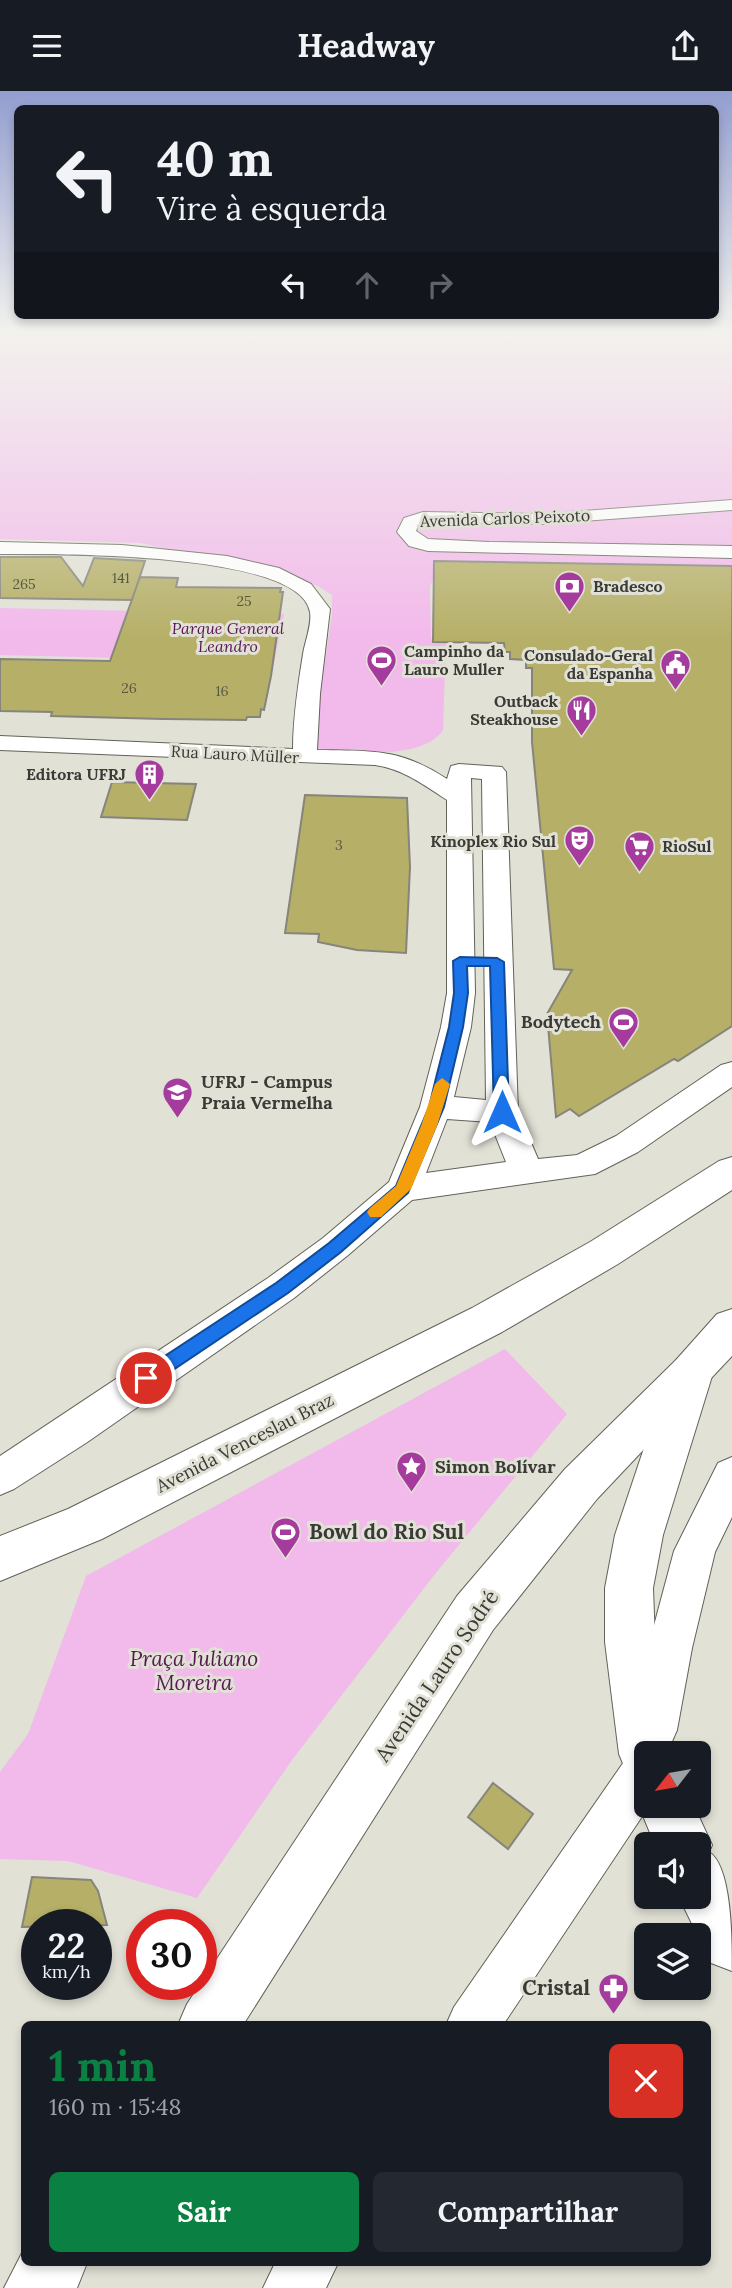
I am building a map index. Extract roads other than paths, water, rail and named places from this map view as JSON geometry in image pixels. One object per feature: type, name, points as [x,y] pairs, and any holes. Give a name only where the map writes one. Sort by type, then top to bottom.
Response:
[{"type":"main road","name":"Avenida Venceslau Braz","points":[[0,1559],[85,1524],[487,1320],[604,1253],[732,1171]]},
{"type":"main road","name":"Avenida Lauro Sodré","points":[[211,2021],[475,1613],[581,1485],[691,1373],[732,1326]]},
{"type":"main road","points":[[646,1741],[630,1642],[629,1588],[639,1535],[691,1373]]},
{"type":"main road","points":[[711,1901],[732,1942]]},
{"type":"main road","points":[[38,2288],[52,2266]]},
{"type":"street","name":"Avenida Carlos Peixoto","points":[[732,505],[542,519],[423,517],[410,521],[406,532],[416,542],[428,545],[732,552]]},
{"type":"street","points":[[0,548],[159,551],[261,568],[278,573],[309,591],[320,609],[304,729],[305,757]]},
{"type":"street","name":"Rua Lauro Müller","points":[[0,743],[375,758],[396,761],[459,784]]},
{"type":"street","points":[[0,1477],[282,1288],[403,1189],[436,1107],[456,1027],[461,993],[459,784],[494,772],[502,1112],[527,1172]]},
{"type":"street","points":[[460,961],[497,962]]},
{"type":"street","points":[[403,1189],[583,1166],[627,1144],[732,1072]]},
{"type":"street","points":[[436,1107],[502,1112]]},
{"type":"street","points":[[651,1741],[670,1648],[695,1551],[732,1475]]},
{"type":"street","points":[[475,2021],[634,1787]]},
{"type":"street","points":[[292,2288],[307,2266]]},
{"type":"place","name":"Bradesco","points":[[570,613]]},
{"type":"place","name":"Campinho da Lauro Muller","points":[[381,687]]},
{"type":"place","name":"Consulado-Geral da Espanha","points":[[676,691]]},
{"type":"place","name":"Outback Steakhouse","points":[[581,737]]},
{"type":"place","name":"Editora UFRJ","points":[[149,801]]},
{"type":"place","name":"Kinoplex Rio Sul","points":[[579,868]]},
{"type":"place","name":"RioSul","points":[[639,873]]},
{"type":"place","name":"Bodytech","points":[[624,1049]]},
{"type":"place","name":"UFRJ - Campus Praia Vermelha","points":[[178,1119]]},
{"type":"place","name":"Simon Bolívar","points":[[412,1494]]},
{"type":"place","name":"Bowl do Rio Sul","points":[[286,1559]]},
{"type":"place","name":"Cristal","points":[[613,2015]]},
{"type":"park label","name":"Parque General Leandro","points":[[228,637]]},
{"type":"park label","name":"Praça Juliano Moreira","points":[[194,1671]]}]
